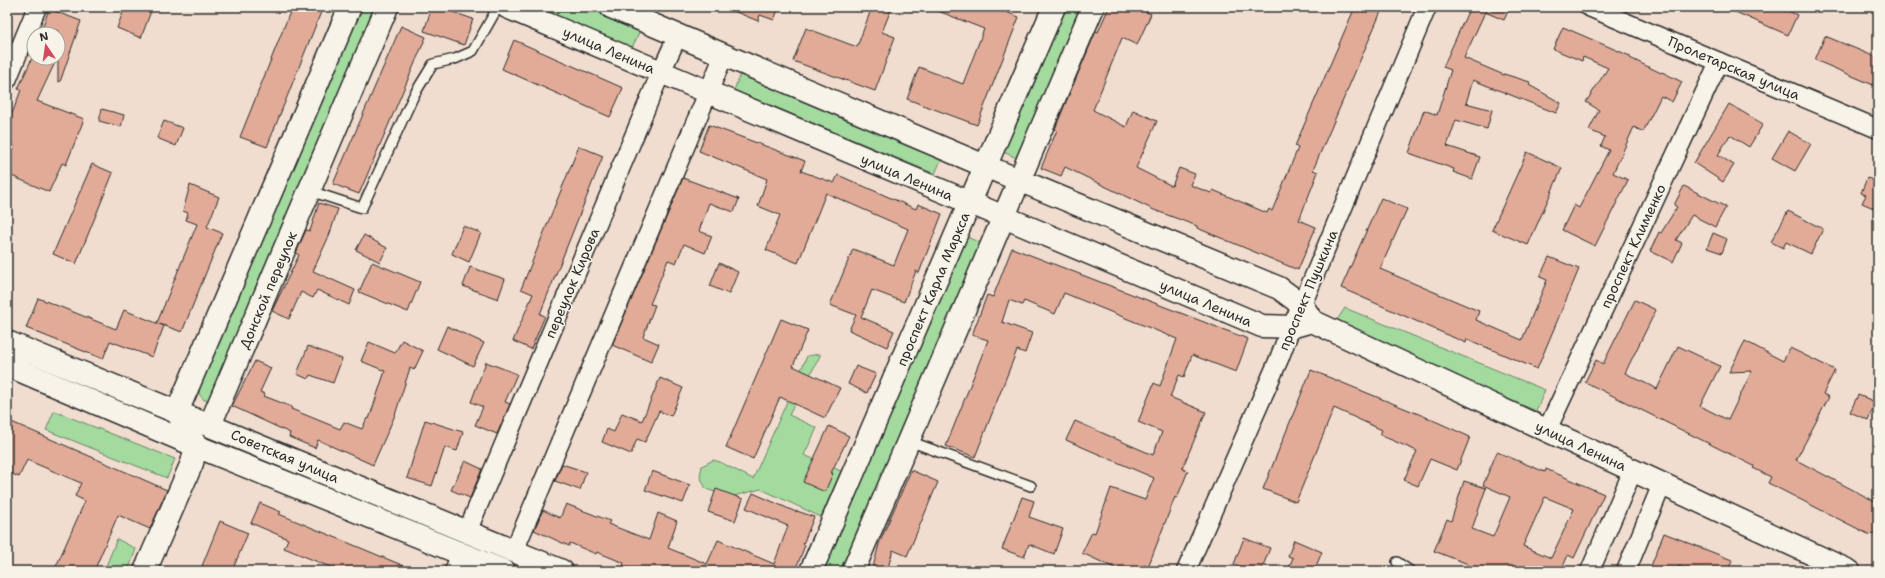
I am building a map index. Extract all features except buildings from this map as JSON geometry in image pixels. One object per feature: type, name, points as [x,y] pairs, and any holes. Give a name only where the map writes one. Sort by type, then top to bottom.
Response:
[{"type":"main road","points":[[196,446],[177,412],[350,7]]},
{"type":"main road","name":"Донской переулок","points":[[145,571],[192,463],[196,446],[210,425],[387,7]]},
{"type":"main road","name":"улица Ленина","points":[[507,7],[970,203],[1002,218],[1262,326],[1291,327],[1307,313]]},
{"type":"main road","name":"улица Ленина","points":[[611,7],[985,166],[1279,288],[1307,313],[1547,430],[1849,571]]},
{"type":"main road","name":"проспект Карла Маркса","points":[[811,571],[1054,7]]},
{"type":"main road","points":[[853,571],[1093,7]]},
{"type":"main road","name":"Советская улица","points":[[7,342],[562,571]]},
{"type":"main road","name":"Советская улица","points":[[7,365],[196,446],[457,562],[503,571]]},
{"type":"street","points":[[7,80],[37,7]]},
{"type":"street","name":"проспект Пушкина","points":[[1307,313],[1427,7]]},
{"type":"street","name":"Пролетарская улица","points":[[1589,7],[1878,129]]},
{"type":"street","name":"переулок Кирова","points":[[467,532],[678,35]]},
{"type":"street","points":[[514,551],[724,55]]},
{"type":"street","name":"проспект Клименко","points":[[1547,430],[1718,62]]},
{"type":"street","name":"проспект Пушкина","points":[[1186,571],[1279,358],[1291,327]]},
{"type":"street","points":[[1590,571],[1633,470]]},
{"type":"street","points":[[1626,571],[1662,484]]},
{"type":"lane","points":[[310,191],[362,208],[414,95],[432,64],[455,59],[473,51],[498,7]]},
{"type":"lane","points":[[909,441],[1031,486]]},
{"type":"lane","points":[[1397,562],[1410,571]]},
{"type":"green space","points":[[357,7],[381,7],[210,400],[204,400],[199,394],[200,386]]},
{"type":"green space","points":[[535,7],[592,7],[641,28],[632,48]]},
{"type":"green space","points":[[1060,7],[1088,7],[1021,160],[999,150]]},
{"type":"green space","points":[[742,70],[943,155],[935,174],[734,90]]},
{"type":"green space","points":[[964,236],[984,244],[844,571],[821,571]]},
{"type":"green space","points":[[1345,308],[1545,390],[1536,411],[1335,323]]},
{"type":"green space","points":[[820,354],[789,415],[817,428],[804,455],[841,471],[821,517],[761,489],[730,497],[706,489],[700,476],[702,466],[713,460],[753,479],[807,356]]},
{"type":"green space","points":[[54,411],[175,459],[167,478],[46,430]]},
{"type":"green space","points":[[117,539],[136,549],[128,571],[104,571]]}]
